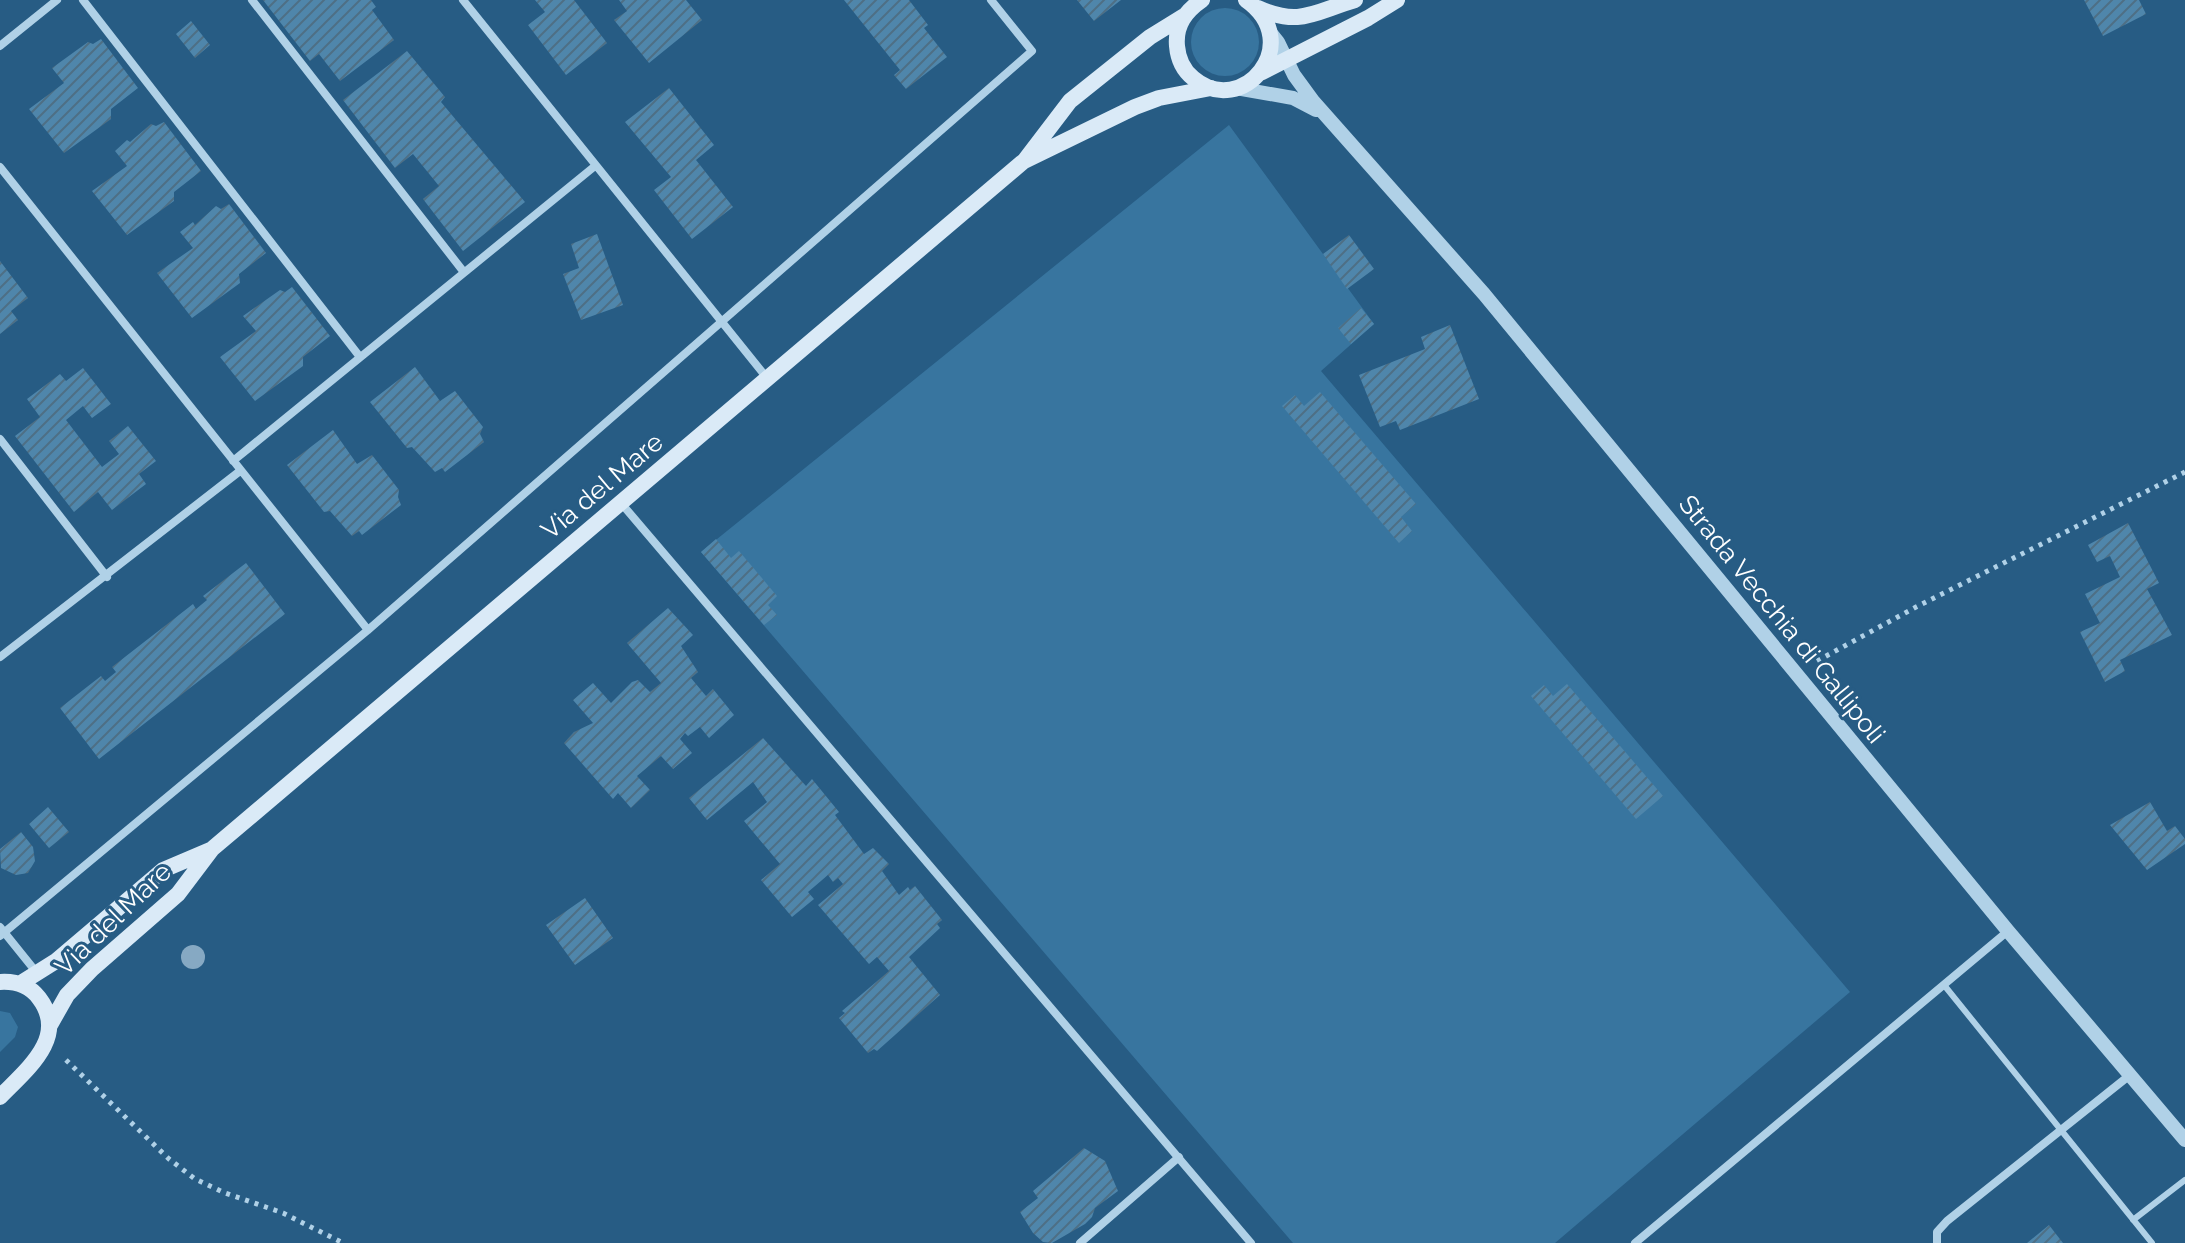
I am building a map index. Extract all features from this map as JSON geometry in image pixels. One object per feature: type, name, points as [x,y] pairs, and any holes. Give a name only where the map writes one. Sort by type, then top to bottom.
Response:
[{"type":"main road","name":"Via del Mare","points":[[1024,161],[1042,133],[1070,101],[1202,0]]},
{"type":"main road","points":[[1251,4],[1279,18],[1301,17],[1355,0]]},
{"type":"main road","points":[[1236,88],[1397,0]]},
{"type":"main road","points":[[1251,4],[1265,18],[1270,32],[1268,60],[1260,73]]},
{"type":"main road","points":[[1184,16],[1178,29],[1178,54],[1190,76],[1211,88]]},
{"type":"main road","name":"Via del Mare","points":[[0,1097],[39,1057],[47,1042],[50,1025],[67,995],[92,969],[178,894],[212,849],[1024,161],[1159,98],[1211,88],[1236,88]]},
{"type":"main road","name":"Via del Mare","points":[[21,983],[56,961],[163,870],[212,849]]},
{"type":"main road","name":"Via del Mare","points":[[0,982],[21,983],[36,994],[46,1008],[50,1025]]},
{"type":"street","points":[[0,46],[57,0]]},
{"type":"street","points":[[83,0],[360,357]]},
{"type":"street","points":[[252,0],[463,271]]},
{"type":"street","points":[[463,0],[767,378]]},
{"type":"street","points":[[37,973],[2,932],[368,630],[1032,51],[991,0]]},
{"type":"street","name":"Strada Vecchia di Gallipoli","points":[[1270,32],[1313,101],[1342,130],[1484,294],[2008,931],[2185,1140]]},
{"type":"street","name":"Strada Vecchia di Gallipoli","points":[[1236,88],[1293,98],[1327,117],[1342,130]]},
{"type":"street","points":[[233,461],[595,166]]},
{"type":"street","points":[[0,167],[368,630]]},
{"type":"street","points":[[0,439],[107,577]]},
{"type":"street","points":[[1,656],[107,577],[240,471]]},
{"type":"street","points":[[620,502],[1251,1243]]},
{"type":"street","points":[[1635,1243],[2008,931]]},
{"type":"street","points":[[1937,1243],[1937,1232],[1947,1221],[2130,1075]]},
{"type":"street","points":[[1080,1243],[1179,1157]]},
{"type":"lane","points":[[1944,985],[2152,1243]]},
{"type":"lane","points":[[2133,1220],[2185,1180]]},
{"type":"path","points":[[1795,673],[1916,607],[2185,472]]},
{"type":"path","points":[[47,1042],[169,1159],[195,1179],[283,1213],[343,1243]]},
{"type":"shaded area","points":[[1225,8],[1249,18],[1259,42],[1249,66],[1225,76],[1201,66],[1191,42],[1201,18]]},
{"type":"shaded area","points":[[1229,125],[1374,324],[1321,371],[1850,992],[1555,1243],[1293,1243],[701,552]]},
{"type":"shaded area","points":[[0,1011],[10,1013],[18,1027],[15,1037],[0,1052]]},
{"type":"building","points":[[263,0],[371,0],[376,7],[372,10],[394,40],[340,81],[319,54],[310,61]]},
{"type":"building","points":[[535,0],[574,0],[607,43],[566,75],[528,25],[545,12]]},
{"type":"building","points":[[619,0],[686,0],[702,20],[649,63],[614,20],[627,11]]},
{"type":"building","points":[[844,0],[909,0],[928,25],[924,28],[947,57],[906,89],[894,75],[900,70]]},
{"type":"building","points":[[1077,0],[1121,0],[1094,21]]},
{"type":"building","points":[[2084,0],[2139,0],[2146,14],[2103,36]]},
{"type":"building","points":[[191,21],[210,45],[195,58],[176,34]]},
{"type":"building","points":[[101,39],[138,88],[111,109],[111,119],[64,153],[29,109],[64,83],[52,68],[88,42],[93,44]]},
{"type":"building","points":[[407,51],[445,97],[441,102],[525,202],[463,251],[423,199],[439,186],[413,154],[395,168],[343,100]]},
{"type":"building","points":[[669,88],[714,145],[696,160],[733,207],[692,239],[654,190],[671,177],[625,122]]},
{"type":"building","points":[[164,122],[201,171],[174,192],[174,201],[127,235],[92,191],[127,166],[115,151],[151,124],[156,126]]},
{"type":"building","points":[[229,204],[266,253],[239,274],[240,283],[192,318],[157,273],[193,248],[180,232],[193,222],[195,225],[216,206],[221,209]]},
{"type":"building","points":[[597,234],[623,305],[581,320],[563,274],[579,268],[571,244]]},
{"type":"building","points":[[1349,235],[1374,269],[1347,289],[1323,254]]},
{"type":"building","points":[[0,261],[28,298],[11,311],[18,320],[0,334]]},
{"type":"building","points":[[292,287],[330,336],[303,357],[303,366],[255,401],[220,357],[256,331],[243,316],[280,290],[285,292]]},
{"type":"building","points":[[1361,308],[1374,324],[1351,344],[1338,328]]},
{"type":"building","points":[[1450,325],[1479,399],[1400,430],[1396,421],[1380,427],[1359,375],[1425,349],[1421,337]]},
{"type":"building","points":[[415,367],[440,401],[455,391],[483,427],[480,434],[484,442],[445,472],[442,468],[435,472],[412,447],[407,448],[370,402]]},
{"type":"building","points":[[83,368],[111,404],[92,418],[83,406],[66,420],[102,467],[119,454],[109,441],[128,426],[156,461],[139,474],[146,484],[112,510],[98,492],[74,512],[15,436],[40,417],[27,399],[60,374],[66,381]]},
{"type":"building","points":[[1320,392],[1416,504],[1401,517],[1412,531],[1399,543],[1282,406],[1295,395],[1304,406]]},
{"type":"building","points":[[333,430],[357,464],[372,455],[399,490],[401,505],[362,535],[359,531],[352,536],[330,511],[324,512],[287,465]]},
{"type":"building","points":[[2128,523],[2159,583],[2147,589],[2172,635],[2120,660],[2125,671],[2105,682],[2080,632],[2100,623],[2085,594],[2120,577],[2110,556],[2097,562],[2088,545]]},
{"type":"building","points":[[716,539],[731,558],[739,551],[777,596],[768,605],[777,615],[764,625],[701,552]]},
{"type":"building","points":[[246,563],[285,614],[99,759],[60,708],[101,676],[105,681],[116,672],[112,667],[193,604],[196,609],[207,600],[203,596]]},
{"type":"building","points":[[668,608],[693,635],[681,646],[698,672],[691,678],[706,696],[713,689],[734,715],[709,738],[700,727],[688,736],[685,733],[680,739],[692,753],[673,769],[661,756],[637,776],[650,790],[631,808],[618,793],[613,799],[564,743],[574,732],[593,723],[573,700],[593,683],[611,703],[632,682],[638,680],[650,692],[661,683],[627,643]]},
{"type":"building","points":[[1567,684],[1663,796],[1636,819],[1531,696],[1544,685],[1553,696]]},
{"type":"building","points":[[763,738],[806,786],[812,779],[839,812],[835,815],[864,854],[873,848],[889,864],[882,871],[899,895],[908,887],[910,890],[915,886],[942,920],[937,924],[940,928],[909,957],[940,995],[877,1051],[874,1049],[868,1053],[839,1018],[845,1013],[842,1011],[889,971],[877,957],[869,964],[818,905],[843,884],[838,878],[833,882],[828,875],[808,892],[814,899],[792,917],[761,880],[780,864],[744,821],[767,802],[753,782],[707,820],[689,798]]},
{"type":"building","points":[[2150,802],[2167,831],[2175,826],[2185,839],[2185,844],[2147,870],[2110,825]]},
{"type":"building","points":[[48,807],[69,832],[49,848],[29,824]]},
{"type":"building","points":[[21,832],[33,847],[35,861],[28,873],[16,875],[1,868],[0,849]]},
{"type":"building","points":[[585,898],[613,938],[575,965],[546,925]]},
{"type":"building","points":[[1084,1148],[1105,1161],[1118,1191],[1095,1208],[1085,1224],[1052,1243],[1043,1242],[1033,1233],[1020,1212],[1038,1198],[1033,1191]]},
{"type":"building","points":[[2049,1225],[2063,1243],[2027,1243]]}]
